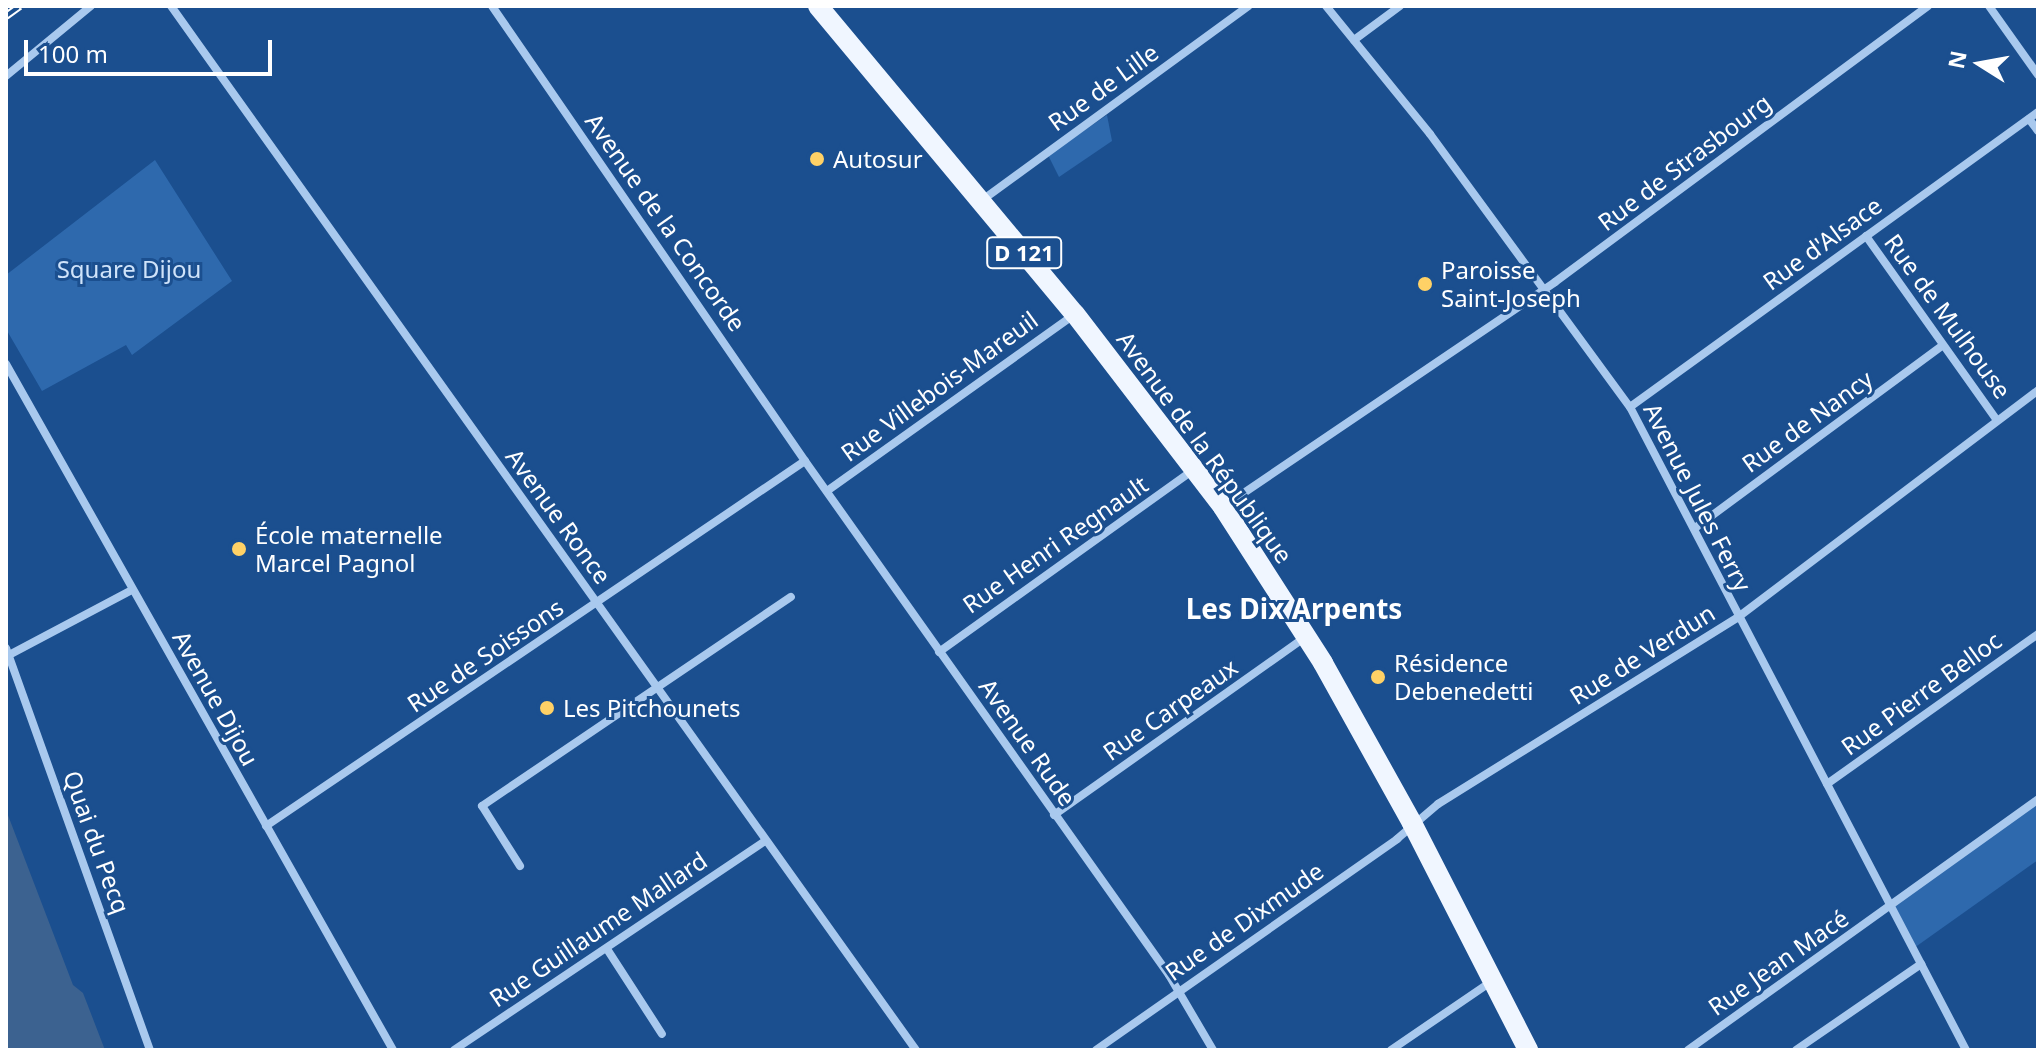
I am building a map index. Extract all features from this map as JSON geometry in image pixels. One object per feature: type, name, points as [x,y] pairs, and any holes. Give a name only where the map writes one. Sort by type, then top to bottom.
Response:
[{"type":"main road","name":"Avenue de la République","points":[[818,6],[1075,314],[1223,507],[1307,635],[1412,823],[1528,1050]]},
{"type":"street","points":[[6,76],[91,6]]},
{"type":"street","name":"Avenue Ronce","points":[[171,6],[658,687],[764,842],[916,1050]]},
{"type":"street","name":"Avenue de la Concorde","points":[[492,6],[805,461]]},
{"type":"street","name":"Rue de Lille","points":[[981,201],[1248,6]]},
{"type":"street","name":"Avenue Jules Ferry","points":[[1326,6],[1430,134],[1630,407],[1695,528],[1737,618],[1966,1050]]},
{"type":"street","points":[[1354,40],[1400,6]]},
{"type":"street","name":"Rue de Strasbourg","points":[[1223,507],[1542,289],[1928,6]]},
{"type":"street","points":[[1989,6],[2038,75]]},
{"type":"street","name":"Rue d'Alsace","points":[[1630,407],[2038,112]]},
{"type":"street","points":[[2029,119],[2038,131]]},
{"type":"street","name":"Rue de Mulhouse","points":[[1866,236],[1997,420]]},
{"type":"street","name":"Rue Villebois-Mareuil","points":[[827,491],[1075,314]]},
{"type":"street","name":"Rue de Nancy","points":[[1695,528],[1942,346]]},
{"type":"street","name":"Avenue Dijou","points":[[6,364],[393,1050]]},
{"type":"street","name":"Rue de Verdun","points":[[1412,823],[1737,618],[2038,390]]},
{"type":"street","name":"Rue de Soissons","points":[[266,826],[805,461]]},
{"type":"street","name":"Avenue Rude","points":[[805,461],[1178,991],[1213,1050]]},
{"type":"street","name":"Rue Henri Regnault","points":[[939,652],[1195,469]]},
{"type":"street","points":[[7,651],[132,590]]},
{"type":"street","points":[[520,866],[482,806],[791,597]]},
{"type":"street","name":"Rue Pierre Belloc","points":[[1827,784],[2038,634]]},
{"type":"street","name":"Rue Carpeaux","points":[[1054,815],[1307,635]]},
{"type":"street","name":"Quai du Pecq","points":[[7,651],[150,1050]]},
{"type":"street","name":"Rue Jean Macé","points":[[1688,1050],[2038,799]]},
{"type":"street","name":"Rue de Dixmude","points":[[1096,1050],[1397,839],[1412,823]]},
{"type":"street","name":"Rue Guillaume Mallard","points":[[454,1050],[764,842]]},
{"type":"street","points":[[607,949],[662,1034]]},
{"type":"street","points":[[1796,1050],[1921,964]]},
{"type":"street","points":[[1391,1050],[1493,981]]},
{"type":"green space","points":[[1107,115],[1112,141],[1059,177],[1048,155]]},
{"type":"green space","name":"Square Dijou","points":[[155,160],[232,281],[132,355],[126,345],[42,391],[6,329],[6,275]]},
{"type":"green space","points":[[2038,799],[2038,860],[1914,948],[1892,906]]},
{"type":"shaded area","points":[[6,810],[73,985],[83,993],[105,1050],[6,1050]]},
{"type":"railway","points":[[6,16],[20,6]]},
{"type":"place","name":"Autosur","points":[[817,159]]},
{"type":"place","name":"Paroisse Saint-Joseph","points":[[1425,284]]},
{"type":"place","name":"École maternelle Marcel Pagnol","points":[[239,549]]},
{"type":"place","name":"Résidence Debenedetti","points":[[1378,677]]},
{"type":"place","name":"Les Pitchounets","points":[[547,708]]},
{"type":"district","name":"Les Dix Arpents","points":[[1294,608]]}]
